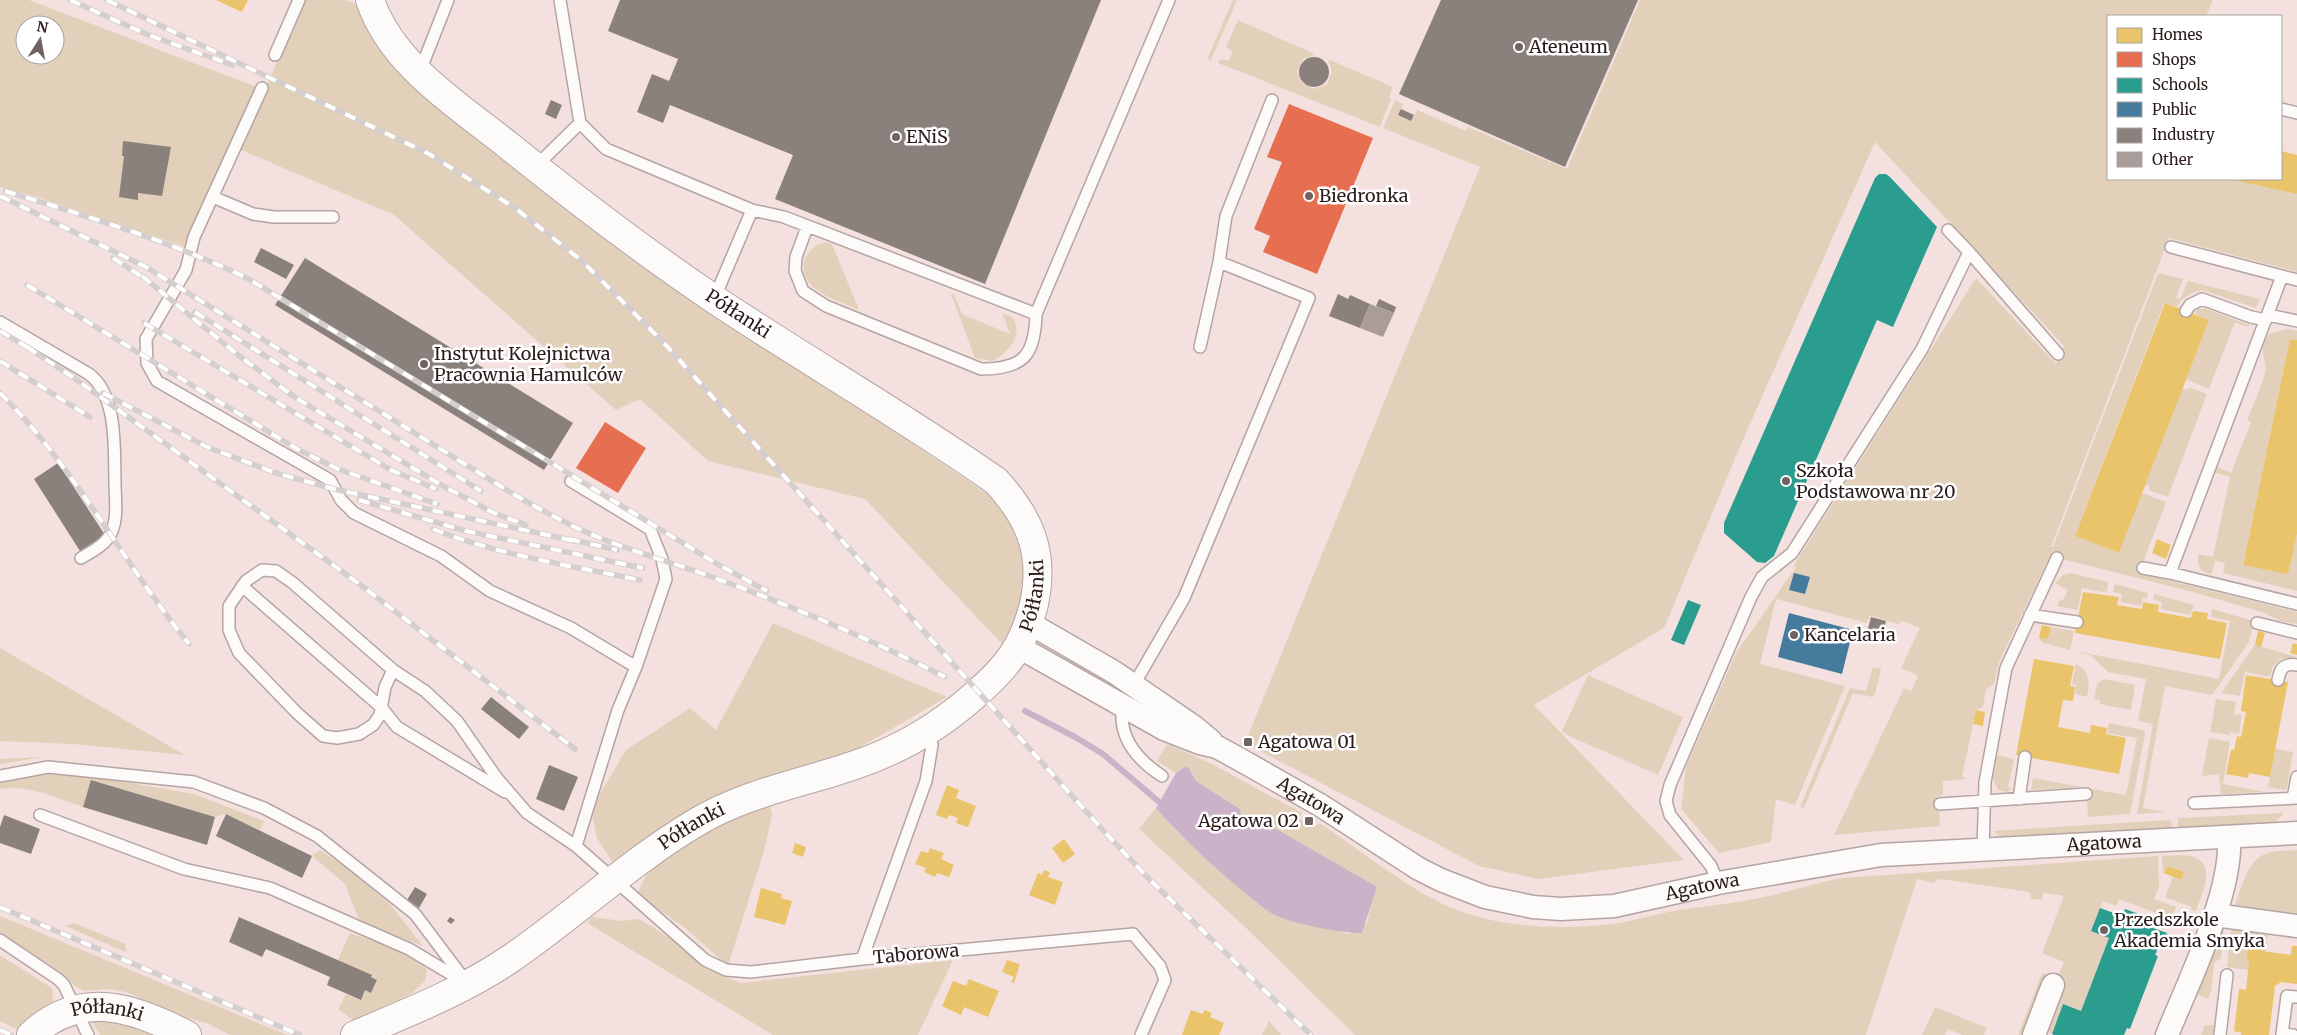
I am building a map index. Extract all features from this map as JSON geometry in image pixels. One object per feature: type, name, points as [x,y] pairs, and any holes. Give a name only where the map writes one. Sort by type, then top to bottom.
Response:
[{"type":"street","name":"Półłanki","points":[[355,1035],[418,1008],[510,958],[683,831],[718,811],[750,798],[872,759],[928,731],[985,686],[1006,665],[1024,635],[1037,588],[1038,576],[1037,556],[1032,534],[1023,513],[996,481],[714,299],[653,256],[535,167],[419,73],[392,41],[374,12],[370,0]]},
{"type":"street","name":"Agatowa","points":[[1024,635],[1122,704],[1164,728],[1200,743],[1217,747]]},
{"type":"street","name":"Agatowa","points":[[1024,635],[1134,685],[1193,726],[1217,747],[1320,805],[1419,869],[1441,880],[1485,897],[1533,906],[1561,909],[1614,906],[1718,883],[1881,855],[2297,833]]},
{"type":"street","points":[[2167,1035],[2215,916],[2228,861],[2229,837]]},
{"type":"street","points":[[2215,916],[2297,926]]},
{"type":"street","points":[[2034,1035],[2053,985]]},
{"type":"street","name":"Półłanki","points":[[31,1035],[55,1016],[76,1009],[100,1006],[124,1009],[148,1016],[187,1035]]},
{"type":"lane","points":[[275,56],[299,0]]},
{"type":"lane","points":[[419,73],[448,0]]},
{"type":"lane","points":[[560,0],[580,123],[606,149],[752,210],[784,218],[1036,314]]},
{"type":"lane","points":[[807,227],[795,271],[803,291],[826,306],[981,369],[1002,369],[1017,363],[1029,353],[1035,335],[1036,314],[1169,0]]},
{"type":"lane","points":[[262,88],[194,237],[186,270],[146,339],[147,363],[156,381],[330,480],[341,500],[354,513],[432,552],[490,591],[571,628],[636,667]]},
{"type":"lane","points":[[1200,347],[1219,262],[1226,216],[1272,100]]},
{"type":"lane","points":[[2282,109],[2297,113]]},
{"type":"lane","points":[[535,167],[580,123]]},
{"type":"lane","points":[[213,197],[252,214],[274,217],[333,217]]},
{"type":"lane","points":[[714,299],[752,210]]},
{"type":"lane","points":[[1948,230],[2058,354]]},
{"type":"lane","points":[[2171,248],[2297,280]]},
{"type":"lane","points":[[1718,883],[1711,866],[1670,815],[1666,801],[1670,784],[1748,604],[1762,577],[1792,553],[1902,382],[1922,349],[1969,252]]},
{"type":"lane","points":[[1162,776],[1148,766],[1123,734],[1120,721],[1122,704],[1184,598],[1309,298],[1219,262]]},
{"type":"lane","points":[[2170,573],[2282,276]]},
{"type":"lane","points":[[2186,311],[2190,305],[2202,299],[2251,317],[2297,321]]},
{"type":"lane","points":[[0,322],[99,381],[106,398],[114,431],[115,448],[116,508],[113,529],[108,540],[81,558]]},
{"type":"lane","points":[[571,481],[650,530],[662,559],[666,580],[636,667],[618,710],[576,846]]},
{"type":"lane","points":[[1983,850],[1984,782],[2006,668],[2057,558]]},
{"type":"lane","points":[[2143,568],[2297,604]]},
{"type":"lane","points":[[393,670],[385,687],[380,715],[373,725],[359,734],[336,738],[323,736],[297,713],[239,653],[229,630],[229,606],[246,580],[262,570],[276,571],[393,670],[425,691],[457,722],[496,776],[515,798]]},
{"type":"lane","points":[[242,586],[382,707],[397,727],[515,798]]},
{"type":"lane","points":[[2030,614],[2077,622]]},
{"type":"lane","points":[[2257,623],[2297,633]]},
{"type":"lane","points":[[2278,680],[2281,669],[2285,666],[2297,665]]},
{"type":"lane","points":[[862,959],[926,781],[932,745],[928,731]]},
{"type":"lane","points":[[2018,799],[2025,757]]},
{"type":"lane","points":[[0,776],[48,767],[194,782],[264,808],[317,836],[415,914],[467,983]]},
{"type":"lane","points":[[2194,803],[2295,798],[2297,777]]},
{"type":"lane","points":[[1940,804],[2086,794]]},
{"type":"lane","name":"Taborowa","points":[[515,798],[527,813],[576,846],[704,960],[726,970],[751,972],[862,959],[1133,934],[1160,966],[1164,980],[1141,1035]]},
{"type":"lane","points":[[40,815],[184,869],[270,888],[409,949],[467,983]]},
{"type":"lane","points":[[0,940],[58,979],[64,986],[88,1035]]},
{"type":"lane","points":[[2220,1035],[2227,975]]},
{"type":"lane","points":[[2293,1035],[2282,1034],[2287,996],[2297,997]]},
{"type":"shaded area","points":[[0,0],[29,0],[259,88],[189,248],[37,197],[0,187]]},
{"type":"shaded area","points":[[304,0],[346,0],[359,5],[712,309],[995,499],[1009,517],[1018,536],[1025,567],[1021,599],[1010,629],[1002,644],[865,499],[708,461],[640,399],[616,410],[394,215],[239,149]]},
{"type":"shaded area","points":[[1233,0],[1237,0],[1211,60],[1207,59]]},
{"type":"shaded area","points":[[1640,0],[2213,0],[2206,15],[2107,15],[2107,180],[2234,180],[2297,194],[2297,272],[2169,238],[2051,547],[2053,547],[2158,273],[2183,279],[2176,298],[2180,299],[2188,281],[2260,299],[2256,308],[2202,290],[2187,296],[2177,307],[2164,303],[2075,536],[2119,553],[2142,493],[2166,502],[2139,573],[2297,612],[2297,624],[2280,621],[2265,613],[2193,592],[2050,556],[1999,662],[1994,684],[1986,689],[1983,707],[1976,710],[1962,777],[1968,779],[1943,781],[1943,795],[1938,797],[1940,826],[1834,835],[1904,688],[1911,691],[1918,676],[1901,668],[1920,628],[1903,621],[1897,624],[1870,615],[1867,623],[1776,599],[1760,664],[1845,686],[1795,805],[1776,799],[1771,842],[1719,853],[1681,809],[1686,767],[1736,653],[1796,567],[1794,565],[1976,278],[2056,364],[2064,346],[1875,142],[1742,442],[1664,628],[1534,705],[1684,860],[1538,879],[1479,866],[1245,743],[1480,167],[1383,128],[1395,100],[1403,104],[1398,115],[1411,121],[1417,110],[1466,131],[1468,127],[1567,169]]},
{"type":"shaded area","points":[[1238,20],[1315,54],[1303,59],[1297,71],[1302,83],[1314,89],[1327,84],[1332,72],[1328,59],[1393,87],[1389,97],[1391,99],[1380,127],[1218,63],[1220,59],[1229,61],[1233,52],[1226,47]]},
{"type":"shaded area","points":[[825,242],[832,244],[859,310],[820,292],[806,278],[803,269],[805,259],[811,250]]},
{"type":"shaded area","points":[[951,294],[954,294],[962,314],[1010,334],[1002,313],[1012,317],[1016,324],[1016,337],[1009,348],[998,358],[992,361],[975,358]]},
{"type":"shaded area","points":[[2204,308],[2249,325],[2248,327],[2235,322],[2209,389],[2186,379],[2209,320],[2195,314],[2197,309]]},
{"type":"shaded area","points":[[2289,329],[2297,331],[2297,340],[2290,339],[2243,564],[2288,574],[2297,534],[2297,591],[2223,573],[2225,563],[2215,561],[2211,575],[2201,570],[2198,563],[2198,554],[2213,557],[2230,477],[2216,473],[2217,467],[2231,473],[2251,422],[2247,420],[2266,368],[2263,345],[2270,333]]},
{"type":"shaded area","points":[[2189,387],[2207,394],[2168,497],[2149,490],[2150,486],[2145,485],[2182,388],[2188,390]]},
{"type":"shaded area","points":[[2070,573],[2108,582],[2107,591],[2102,592],[2082,588],[2078,610],[2057,606],[2060,599],[2063,600],[2068,590],[2055,583],[2063,575]]},
{"type":"shaded area","points":[[2115,584],[2148,593],[2147,598],[2143,598],[2141,606],[2121,602],[2122,594],[2113,592]]},
{"type":"shaded area","points":[[2154,594],[2194,605],[2190,615],[2161,609],[2162,602],[2153,599]]},
{"type":"shaded area","points":[[2212,609],[2254,621],[2249,642],[2212,695],[2165,686],[2143,808],[2166,812],[2137,814],[2153,724],[2138,721],[2146,679],[2108,672],[2090,655],[2072,650],[2219,679],[2230,621],[2211,617]]},
{"type":"shaded area","points":[[773,623],[947,697],[855,750],[736,793],[614,865],[597,838],[591,809],[626,750],[690,708],[716,730]]},
{"type":"shaded area","points":[[2051,627],[2074,631],[2070,650],[2043,643],[2038,637],[2048,639]]},
{"type":"shaded area","points":[[2255,645],[2297,657],[2280,659],[2272,668],[2270,677],[2245,672],[2240,696],[2221,693]]},
{"type":"shaded area","points":[[0,648],[185,755],[73,744],[0,741]]},
{"type":"shaded area","points":[[2076,664],[2084,670],[2088,678],[2087,697],[2075,694],[2076,685],[2072,684]]},
{"type":"shaded area","points":[[1873,667],[1881,669],[1875,694],[1872,697],[1853,693],[1804,808],[1800,807],[1850,688],[1866,691]]},
{"type":"shaded area","points":[[1588,675],[1683,717],[1658,775],[1567,735],[1562,731]]},
{"type":"shaded area","points":[[2104,679],[2135,685],[2131,710],[2100,704],[2100,700],[2094,699],[2097,684]]},
{"type":"shaded area","points":[[2216,699],[2236,702],[2234,714],[2242,715],[2239,734],[2230,732],[2230,735],[2210,732]]},
{"type":"shaded area","points":[[2109,723],[2143,730],[2145,733],[2130,814],[2088,817],[2086,788],[2126,795],[2137,738],[2107,733]]},
{"type":"shaded area","points":[[2209,738],[2230,742],[2223,784],[2265,792],[2221,794],[2219,774],[2202,776]]},
{"type":"shaded area","points":[[1167,744],[1212,764],[1302,813],[1299,818],[1315,827],[1319,823],[1417,890],[1452,908],[1491,920],[1531,926],[1593,926],[1756,899],[1842,878],[2158,856],[2159,887],[2154,899],[2176,907],[2169,925],[2154,919],[2156,913],[2119,899],[2116,906],[2103,901],[2091,931],[2109,938],[2081,1011],[2063,1004],[2052,1034],[2045,1031],[2018,1035],[2042,973],[2057,979],[2064,962],[2042,953],[2064,896],[2044,893],[2041,900],[2031,899],[2030,892],[1940,879],[1933,883],[1917,879],[1866,1035],[1355,1035],[1246,928],[1139,829],[1156,808],[1178,833],[1226,877],[1327,928],[1349,934],[1367,923],[1376,887],[1268,824],[1245,822],[1241,816],[1240,809],[1196,781],[1192,772],[1179,769],[1176,773],[1157,761]]},
{"type":"shaded area","points":[[2275,749],[2293,752],[2287,788],[2284,790],[2268,787]]},
{"type":"shaded area","points":[[1997,755],[2014,759],[2008,787],[2011,788],[2007,792],[1998,790],[1993,779]]},
{"type":"shaded area","points":[[44,757],[0,764],[0,759]]},
{"type":"shaded area","points":[[1184,767],[1189,768],[1196,781],[1240,809],[1241,816],[1245,822],[1268,824],[1377,887],[1362,933],[1316,927],[1273,914],[1251,898],[1206,859],[1156,808],[1176,773]]},
{"type":"shaded area","points":[[44,774],[91,776],[194,794],[264,821],[260,830],[226,814],[215,817],[92,780],[83,807],[32,790],[21,788],[0,789],[0,781]]},
{"type":"shaded area","points":[[2033,778],[2081,787],[2031,790]]},
{"type":"shaded area","points":[[770,804],[772,815],[764,851],[728,966],[685,928],[637,894],[649,869],[709,827]]},
{"type":"shaded area","points":[[2284,813],[2273,824],[2178,828],[2178,818]]},
{"type":"shaded area","points":[[2171,820],[2172,829],[2001,837],[1993,831]]},
{"type":"shaded area","points":[[320,850],[344,866],[389,903],[423,946],[381,930],[358,918],[345,884],[312,856]]},
{"type":"shaded area","points":[[2297,850],[2297,919],[2233,911],[2244,878],[2258,858],[2273,852]]},
{"type":"shaded area","points":[[2181,855],[2193,857],[2201,861],[2205,867],[2205,884],[2196,911],[2191,910],[2192,907],[2165,897],[2173,877],[2181,880],[2184,872],[2167,866],[2163,873],[2162,856]]},
{"type":"shaded area","points":[[0,916],[287,1035],[230,1035],[209,1024],[181,1016],[126,992],[107,989],[84,991],[75,986],[61,972],[0,932]]},
{"type":"shaded area","points":[[592,917],[622,921],[639,919],[667,936],[711,970],[740,983],[953,960],[918,1035],[773,1035],[587,923]]},
{"type":"shaded area","points":[[74,923],[125,944],[126,952],[65,926]]},
{"type":"shaded area","points":[[2224,927],[2221,958],[2214,963],[2211,992],[2208,999],[2194,993],[2219,930]]},
{"type":"shaded area","points":[[2231,927],[2268,931],[2266,952],[2262,951],[2262,948],[2248,947],[2246,960],[2249,961],[2248,970],[2227,967]]},
{"type":"shaded area","points":[[350,933],[392,947],[412,957],[427,970],[425,981],[411,994],[354,1021],[338,1009],[346,994],[360,1000],[365,990],[372,992],[377,980],[338,960]]},
{"type":"shaded area","points":[[0,955],[52,988],[53,1002],[18,1030],[0,1021]]},
{"type":"shaded area","points":[[1935,1007],[1987,1028],[1984,1035],[1963,1035],[1948,1029],[1945,1035],[1922,1035]]},
{"type":"shaded area","points":[[92,1021],[123,1025],[152,1035],[100,1035]]},
{"type":"shaded area","points":[[1269,1021],[1281,1035],[1262,1035]]},
{"type":"shaded area","points":[[2205,1025],[2214,1025],[2213,1035],[2201,1035]]},
{"type":"building: Homes","points":[[216,0],[248,0],[242,12]]},
{"type":"building: Homes","points":[[2282,151],[2297,155],[2297,194],[2233,180],[2282,180]]},
{"type":"building: Homes","points":[[2165,303],[2209,320],[2119,553],[2075,536]]},
{"type":"building: Homes","points":[[2290,339],[2297,340],[2297,534],[2288,574],[2243,565]]},
{"type":"building: Homes","points":[[2157,539],[2171,545],[2166,559],[2152,553]]},
{"type":"building: Homes","points":[[2083,592],[2119,597],[2117,605],[2142,609],[2143,602],[2159,605],[2158,612],[2191,618],[2193,611],[2208,613],[2207,619],[2227,623],[2220,659],[2075,633]]},
{"type":"building: Homes","points":[[2042,625],[2051,627],[2048,639],[2039,638]]},
{"type":"building: Homes","points":[[2258,631],[2265,633],[2261,647],[2255,645]]},
{"type":"building: Homes","points":[[2293,643],[2297,644],[2297,655],[2290,653]]},
{"type":"building: Homes","points":[[2034,659],[2074,666],[2070,686],[2075,687],[2073,701],[2063,700],[2058,727],[2090,733],[2091,725],[2107,728],[2106,734],[2126,738],[2119,774],[2016,755]]},
{"type":"building: Homes","points":[[2246,675],[2288,682],[2270,777],[2249,773],[2248,778],[2226,774],[2231,750],[2234,750],[2237,736],[2241,737],[2246,712],[2241,711]]},
{"type":"building: Homes","points":[[1976,710],[1985,712],[1983,726],[1973,724]]},
{"type":"building: Homes","points":[[947,785],[959,790],[956,798],[976,806],[968,827],[956,823],[958,818],[949,815],[947,819],[936,815]]},
{"type":"building: Homes","points":[[1064,839],[1075,854],[1063,863],[1052,848]]},
{"type":"building: Homes","points":[[795,843],[806,847],[803,857],[792,853]]},
{"type":"building: Homes","points":[[930,848],[944,853],[941,859],[954,865],[949,877],[937,873],[935,877],[924,872],[926,868],[915,864],[921,851],[928,853]]},
{"type":"building: Homes","points":[[2167,866],[2184,872],[2181,880],[2164,873]]},
{"type":"building: Homes","points":[[1044,870],[1050,872],[1048,877],[1063,882],[1055,905],[1029,895],[1038,873],[1042,875]]},
{"type":"building: Homes","points":[[761,888],[782,894],[781,898],[792,901],[785,925],[754,917]]},
{"type":"building: Homes","points":[[2292,946],[2297,946],[2297,984],[2281,982],[2275,986],[2269,1035],[2241,1035],[2241,1033],[2234,1031],[2239,989],[2246,990],[2249,961],[2246,961],[2248,947],[2262,948],[2262,951],[2291,955]]},
{"type":"building: Homes","points":[[1007,960],[1020,964],[1014,983],[1011,982],[1014,977],[1002,972]]},
{"type":"building: Homes","points":[[969,979],[999,991],[988,1017],[964,1007],[961,1015],[942,1006],[953,981],[966,986]]},
{"type":"building: Homes","points":[[1191,1010],[1203,1014],[1204,1010],[1212,1013],[1210,1017],[1224,1023],[1219,1035],[1182,1035]]},
{"type":"building: Shops","name":"Biedronka","points":[[1289,104],[1373,138],[1317,274],[1263,252],[1270,236],[1254,229],[1282,162],[1267,157]]},
{"type":"building: Shops","points":[[605,422],[646,448],[618,493],[576,468]]},
{"type":"building: Schools","points":[[1879,174],[1886,174],[1890,177],[1937,227],[1893,327],[1877,320],[1774,556],[1765,563],[1757,562],[1724,533],[1724,523],[1875,178]]},
{"type":"building: Schools","points":[[1688,600],[1701,605],[1684,645],[1671,640]]},
{"type":"building: Schools","points":[[2100,908],[2122,916],[2125,909],[2147,917],[2150,919],[2147,926],[2167,933],[2162,948],[2158,947],[2155,955],[2158,956],[2130,1029],[2127,1028],[2124,1035],[2054,1035],[2052,1034],[2063,1004],[2081,1011],[2109,938],[2091,931]]},
{"type":"building: Public","points":[[1794,573],[1810,577],[1805,594],[1789,590]]},
{"type":"building: Public","points":[[1789,613],[1853,630],[1842,674],[1778,657]]},
{"type":"building: Industry","name":"ENiS","points":[[620,0],[1101,0],[985,284],[775,199],[793,155],[670,105],[663,123],[637,112],[652,74],[669,81],[678,59],[608,31]]},
{"type":"building: Industry","name":"Ateneum","points":[[1441,0],[1638,0],[1565,167],[1399,94]]},
{"type":"building: Industry","points":[[1314,57],[1325,61],[1329,72],[1325,83],[1314,87],[1303,83],[1299,72],[1303,61]]},
{"type":"building: Industry","points":[[551,100],[562,105],[556,119],[545,114]]},
{"type":"building: Industry","points":[[1401,109],[1414,115],[1411,121],[1398,115]]},
{"type":"building: Industry","points":[[123,141],[171,147],[162,196],[138,193],[138,200],[119,197],[124,156],[122,156]]},
{"type":"building: Industry","points":[[261,248],[294,265],[286,279],[254,262]]},
{"type":"building: Industry","name":"Instytut Kolejnictwa Pracownia Hamulców","points":[[305,258],[573,423],[544,470],[275,305]]},
{"type":"building: Industry","points":[[1338,294],[1348,299],[1350,295],[1370,304],[1360,328],[1329,316]]},
{"type":"building: Industry","points":[[1379,299],[1396,307],[1394,313],[1376,306]]},
{"type":"building: Industry","points":[[58,463],[105,535],[80,551],[34,479]]},
{"type":"building: Industry","points":[[1871,617],[1886,621],[1882,636],[1867,632]]},
{"type":"building: Industry","points":[[491,697],[529,727],[519,739],[481,709]]},
{"type":"building: Industry","points":[[549,765],[578,777],[564,811],[536,799]]},
{"type":"building: Industry","points":[[91,780],[215,817],[207,845],[83,807]]},
{"type":"building: Industry","points":[[226,814],[312,856],[302,878],[216,836]]},
{"type":"building: Industry","points":[[4,815],[40,829],[31,854],[0,843],[0,827]]},
{"type":"building: Industry","points":[[415,887],[427,894],[419,908],[407,900]]},
{"type":"building: Industry","points":[[239,917],[372,975],[371,977],[377,980],[371,993],[365,990],[361,1000],[327,985],[330,977],[266,949],[262,957],[229,942]]},
{"type":"building: Industry","points":[[450,917],[455,920],[451,924],[447,921]]},
{"type":"building: Other","points":[[1370,304],[1394,313],[1383,337],[1360,328]]},
{"type":"waterway","points":[[1025,711],[1103,754],[1158,801]]},
{"type":"railway","points":[[70,0],[146,34],[232,65]]},
{"type":"railway","points":[[107,0],[429,154],[515,208],[582,261],[664,343],[1149,879],[1311,1035]]},
{"type":"railway","points":[[5,191],[158,241],[247,278],[719,565],[767,591]]},
{"type":"railway","points":[[0,196],[146,267],[515,495],[557,518],[614,543],[774,600],[889,650],[945,677]]},
{"type":"railway","points":[[113,258],[147,280]]},
{"type":"railway","points":[[142,276],[238,355],[296,398],[443,486],[494,513],[526,525]]},
{"type":"railway","points":[[27,285],[297,449],[338,469],[437,504]]},
{"type":"railway","points":[[195,312],[481,491]]},
{"type":"railway","points":[[144,323],[391,470],[436,489]]},
{"type":"railway","points":[[0,331],[32,350]]},
{"type":"railway","points":[[27,347],[77,380],[358,583],[575,749]]},
{"type":"railway","points":[[0,361],[90,417]]},
{"type":"railway","points":[[0,393],[52,452],[142,581],[189,644]]},
{"type":"railway","points":[[103,393],[207,447],[276,473],[334,489],[575,541]]},
{"type":"railway","points":[[359,500],[466,531],[643,568]]},
{"type":"railway","points":[[433,529],[509,553],[640,580]]},
{"type":"railway","points":[[569,539],[617,550]]},
{"type":"railway","points":[[0,907],[300,1035]]},
{"type":"railway","points":[[0,1030],[11,1035]]},
{"type":"place","name":"Ateneum","points":[[1519,47]]},
{"type":"place","name":"ENiS","points":[[896,137]]},
{"type":"place","name":"Biedronka","points":[[1309,196]]},
{"type":"place","name":"Instytut Kolejnictwa Pracownia Hamulców","points":[[424,364]]},
{"type":"place","name":"Szkoła Podstawowa nr 20","points":[[1786,481]]},
{"type":"place","name":"Kancelaria","points":[[1794,635]]},
{"type":"place","name":"Agatowa 01","points":[[1248,742]]},
{"type":"place","name":"Agatowa 02","points":[[1309,821]]},
{"type":"place","name":"Przedszkole Akademia Smyka","points":[[2104,930]]}]
